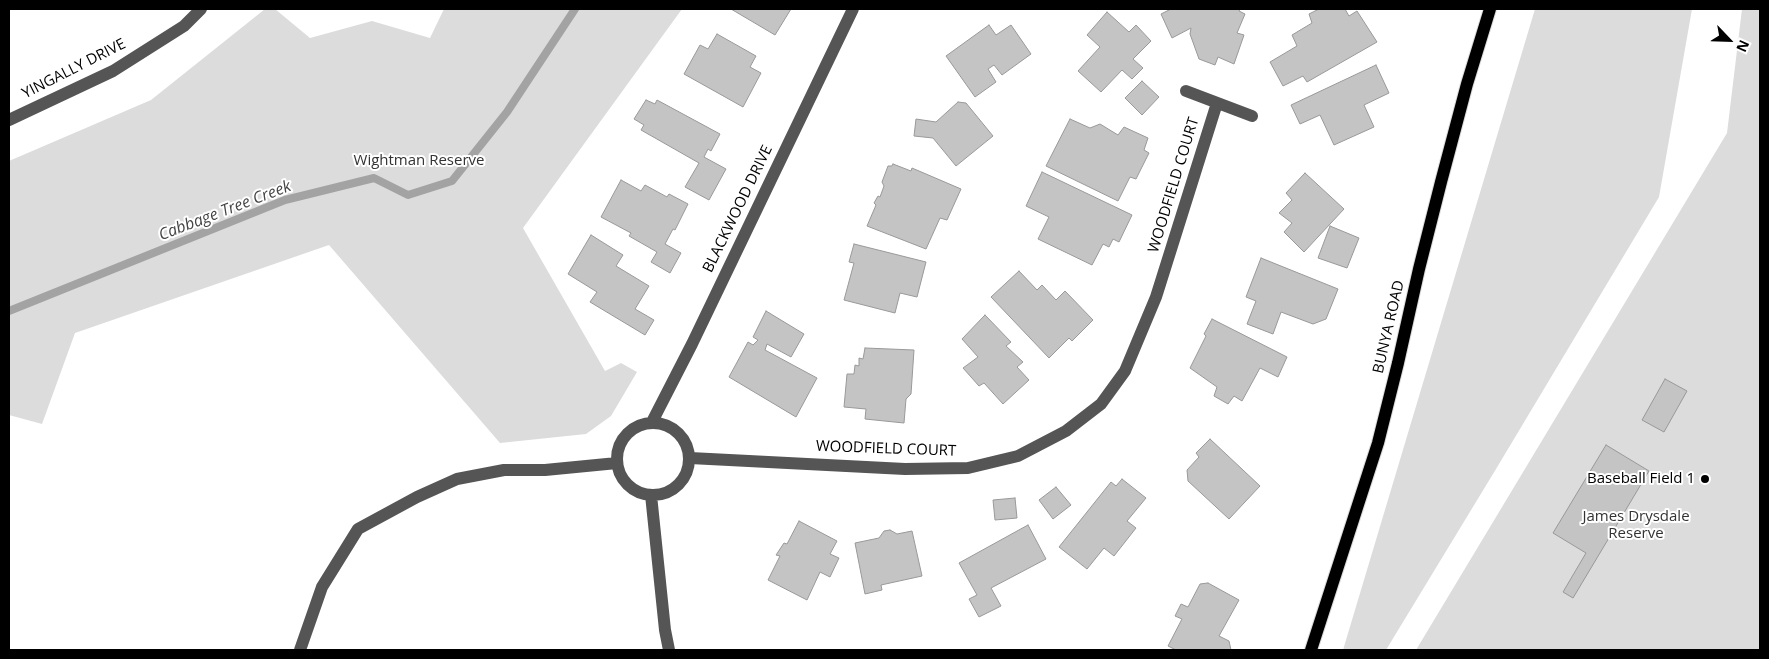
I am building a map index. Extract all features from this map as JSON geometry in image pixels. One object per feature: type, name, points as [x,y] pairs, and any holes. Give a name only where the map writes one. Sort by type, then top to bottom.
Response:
[{"type":"main road","name":"BUNYA ROAD","points":[[1311,650],[1378,444],[1455,128],[1490,9]]},
{"type":"street","name":"YINGALLY DRIVE","points":[[9,120],[113,71],[184,26],[201,9]]},
{"type":"street","name":"BLACKWOOD DRIVE","points":[[652,422],[692,344],[853,9]]},
{"type":"street","points":[[1186,92],[1252,116]]},
{"type":"street","name":"WOODFIELD COURT","points":[[690,458],[905,469],[968,468],[1018,456],[1066,432],[1101,404],[1125,371],[1156,297],[1217,103]]},
{"type":"street","points":[[652,422],[674,428],[682,436],[688,447],[690,458],[688,470],[683,481],[674,489],[663,494],[651,495],[637,491],[625,482],[620,474],[617,462],[622,440],[630,431],[640,425],[652,422]]},
{"type":"street","points":[[300,650],[322,587],[358,529],[417,497],[456,479],[504,470],[545,470],[617,462]]},
{"type":"street","points":[[651,495],[665,630],[669,650]]},
{"type":"green space","name":"Wightman Reserve","points":[[265,9],[275,9],[310,38],[372,21],[430,38],[444,9],[682,9],[523,228],[605,371],[621,363],[637,372],[611,416],[586,434],[500,443],[329,245],[75,333],[42,424],[9,415],[9,161],[151,100]]},
{"type":"green space","points":[[1535,9],[1692,9],[1659,197],[1386,650],[1343,650]]},
{"type":"green space","name":"James Drysdale Reserve","points":[[1742,9],[1760,9],[1760,650],[1416,650],[1727,133]]},
{"type":"building","points":[[731,9],[791,9],[775,35]]},
{"type":"building","points":[[1171,9],[1240,9],[1239,11],[1245,14],[1237,33],[1244,35],[1234,64],[1218,57],[1215,65],[1199,59],[1190,34],[1191,28],[1172,38],[1161,14]]},
{"type":"building","points":[[1319,9],[1345,9],[1349,16],[1357,11],[1377,42],[1307,82],[1303,76],[1283,86],[1270,62],[1297,46],[1292,35],[1312,23],[1309,14]]},
{"type":"building","points":[[1107,12],[1129,32],[1136,25],[1151,41],[1133,59],[1143,68],[1132,79],[1122,70],[1101,92],[1078,71],[1100,47],[1087,35]]},
{"type":"building","points":[[989,25],[996,35],[1011,25],[1031,54],[1002,75],[994,65],[988,69],[996,82],[975,97],[946,56]]},
{"type":"building","points":[[717,34],[756,56],[750,67],[761,73],[743,107],[684,74],[700,45],[708,49]]},
{"type":"building","points":[[1376,65],[1389,93],[1364,105],[1374,127],[1334,145],[1320,115],[1300,124],[1291,105]]},
{"type":"building","points":[[1142,81],[1159,97],[1142,115],[1125,98]]},
{"type":"building","points":[[646,100],[655,104],[657,100],[720,134],[711,151],[708,149],[704,157],[726,169],[709,200],[685,187],[699,163],[641,130],[644,125],[634,119]]},
{"type":"building","points":[[958,102],[966,103],[993,136],[956,166],[933,138],[914,136],[916,119],[936,122]]},
{"type":"building","points":[[1070,119],[1090,128],[1100,124],[1118,135],[1124,127],[1148,138],[1144,150],[1149,153],[1136,179],[1130,177],[1118,201],[1046,166]]},
{"type":"building","points":[[893,164],[911,171],[912,168],[961,189],[947,220],[940,218],[926,249],[867,226],[876,205],[874,203],[878,196],[880,197],[884,186],[882,182],[888,166]]},
{"type":"building","points":[[1042,172],[1132,215],[1119,242],[1113,239],[1109,247],[1103,244],[1092,265],[1038,239],[1049,217],[1026,206]]},
{"type":"building","points":[[1305,173],[1344,209],[1304,252],[1284,232],[1292,223],[1279,213],[1292,200],[1286,193]]},
{"type":"building","points":[[621,180],[641,191],[645,185],[667,197],[669,194],[688,204],[675,230],[673,229],[665,244],[681,253],[670,273],[651,262],[657,252],[629,236],[631,233],[601,217]]},
{"type":"building","points":[[1330,226],[1359,238],[1347,268],[1318,258]]},
{"type":"building","points":[[591,235],[623,255],[616,266],[649,286],[635,309],[654,320],[645,335],[590,302],[597,292],[568,274]]},
{"type":"building","points":[[854,244],[926,262],[917,297],[900,293],[895,313],[844,300],[854,263],[849,262]]},
{"type":"building","points":[[1261,258],[1338,289],[1326,319],[1313,324],[1281,312],[1273,334],[1247,324],[1256,301],[1246,297]]},
{"type":"building","points":[[1019,271],[1037,290],[1042,285],[1056,300],[1065,291],[1093,320],[1072,341],[1069,338],[1049,358],[991,297]]},
{"type":"building","points":[[766,311],[804,334],[791,357],[767,344],[765,350],[817,378],[796,417],[729,377],[748,342],[753,345],[758,340],[753,337]]},
{"type":"building","points":[[985,315],[1011,342],[1006,346],[1023,362],[1017,367],[1029,380],[1003,404],[984,383],[979,386],[963,368],[978,357],[962,339]]},
{"type":"building","points":[[1212,319],[1287,357],[1278,377],[1260,368],[1242,401],[1234,396],[1228,404],[1214,396],[1217,387],[1190,368]]},
{"type":"building","points":[[865,348],[914,350],[911,394],[906,399],[904,423],[865,419],[866,409],[844,407],[847,374],[854,374],[855,365],[859,366],[859,358],[863,359]]},
{"type":"building","points":[[1665,379],[1687,391],[1664,432],[1642,420]]},
{"type":"building","points":[[1210,439],[1260,486],[1229,519],[1188,481],[1187,470],[1199,457],[1196,453]]},
{"type":"building","points":[[1606,445],[1649,471],[1573,598],[1563,592],[1586,553],[1553,533]]},
{"type":"building","points":[[1122,479],[1146,498],[1127,521],[1136,528],[1114,556],[1104,548],[1087,569],[1059,547],[1111,482],[1116,486]]},
{"type":"building","points":[[1056,487],[1071,505],[1053,519],[1039,500]]},
{"type":"building","points":[[1015,498],[1017,518],[995,520],[993,500]]},
{"type":"building","points":[[799,521],[837,541],[830,554],[839,558],[830,577],[820,572],[807,600],[768,580],[780,556],[776,555],[784,543],[787,544]]},
{"type":"building","points":[[1028,525],[1046,559],[991,588],[1001,606],[979,617],[969,599],[977,595],[959,563]]},
{"type":"building","points":[[890,530],[897,534],[912,531],[922,576],[881,585],[882,590],[865,594],[855,543],[879,538],[884,531]]},
{"type":"building","points":[[1208,583],[1239,600],[1219,636],[1229,641],[1231,650],[1176,650],[1168,646],[1182,619],[1175,616],[1181,604],[1188,607],[1200,584]]},
{"type":"waterway","name":"Cabbage Tree Creek","points":[[9,311],[285,200],[374,178],[408,195],[452,181],[507,112],[575,9]]},
{"type":"place","name":"Baseball Field 1","points":[[1705,479]]}]
